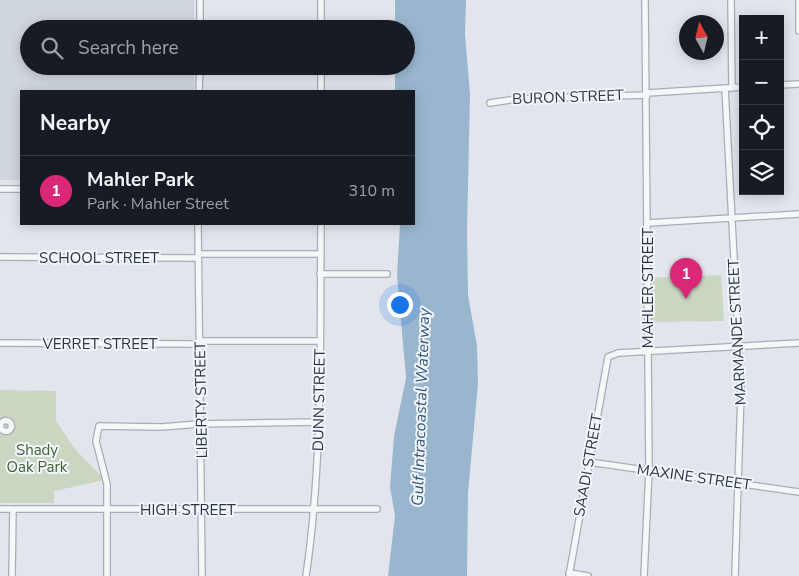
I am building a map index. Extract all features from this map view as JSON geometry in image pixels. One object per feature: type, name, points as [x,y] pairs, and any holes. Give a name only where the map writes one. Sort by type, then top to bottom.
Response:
[{"type":"street","points":[[200,0],[200,20]]},
{"type":"street","points":[[321,0],[321,20]]},
{"type":"street","name":"MAHLER STREET","points":[[644,0],[647,94],[649,470],[644,576]]},
{"type":"street","points":[[731,0],[732,88]]},
{"type":"street","points":[[798,0],[799,31]]},
{"type":"street","points":[[199,90],[200,75]]},
{"type":"street","points":[[321,75],[321,90]]},
{"type":"street","points":[[784,85],[799,84]]},
{"type":"street","name":"BURON STREET","points":[[490,103],[522,98],[647,94],[739,87]]},
{"type":"street","name":"MARMANDE STREET","points":[[725,88],[741,392],[735,576]]},
{"type":"street","points":[[0,189],[20,189]]},
{"type":"street","points":[[648,223],[799,214]]},
{"type":"street","name":"LIBERTY STREET","points":[[198,225],[199,424],[203,460],[202,576]]},
{"type":"street","name":"DUNN STREET","points":[[306,576],[315,510],[319,422],[321,225]]},
{"type":"street","name":"SCHOOL STREET","points":[[0,257],[320,254]]},
{"type":"street","points":[[320,274],[387,274]]},
{"type":"street","name":"VERRET STREET","points":[[0,343],[320,341]]},
{"type":"street","points":[[648,352],[799,343]]},
{"type":"street","name":"SAADI STREET","points":[[569,575],[605,365],[611,355],[648,352]]},
{"type":"street","points":[[107,576],[106,484],[96,441],[99,426],[161,427],[199,424],[319,422]]},
{"type":"street","name":"MAXINE STREET","points":[[589,462],[799,492]]},
{"type":"street","name":"HIGH STREET","points":[[0,509],[376,509]]},
{"type":"street","points":[[12,576],[13,509]]},
{"type":"street","points":[[569,575],[588,576]]},
{"type":"shaded area","points":[[0,0],[194,0],[194,20],[20,20],[20,75],[194,75],[194,90],[20,90],[20,180],[0,180]]},
{"type":"green space","points":[[721,275],[724,321],[650,322],[649,278]]},
{"type":"green space","name":"Shady Oak Park","points":[[0,390],[56,391],[56,421],[75,449],[105,480],[54,491],[54,503],[0,503]]},
{"type":"water","name":"Gulf Intracoastal Waterway","points":[[395,0],[466,0],[465,34],[470,94],[467,231],[468,295],[477,346],[478,384],[468,493],[467,576],[388,576],[395,516],[390,487],[394,436],[406,378],[397,275],[400,225],[415,225],[415,90],[395,90],[395,75],[415,75],[415,20],[395,20]]},
{"type":"place","name":"Mahler Park","points":[[686,299]]}]
